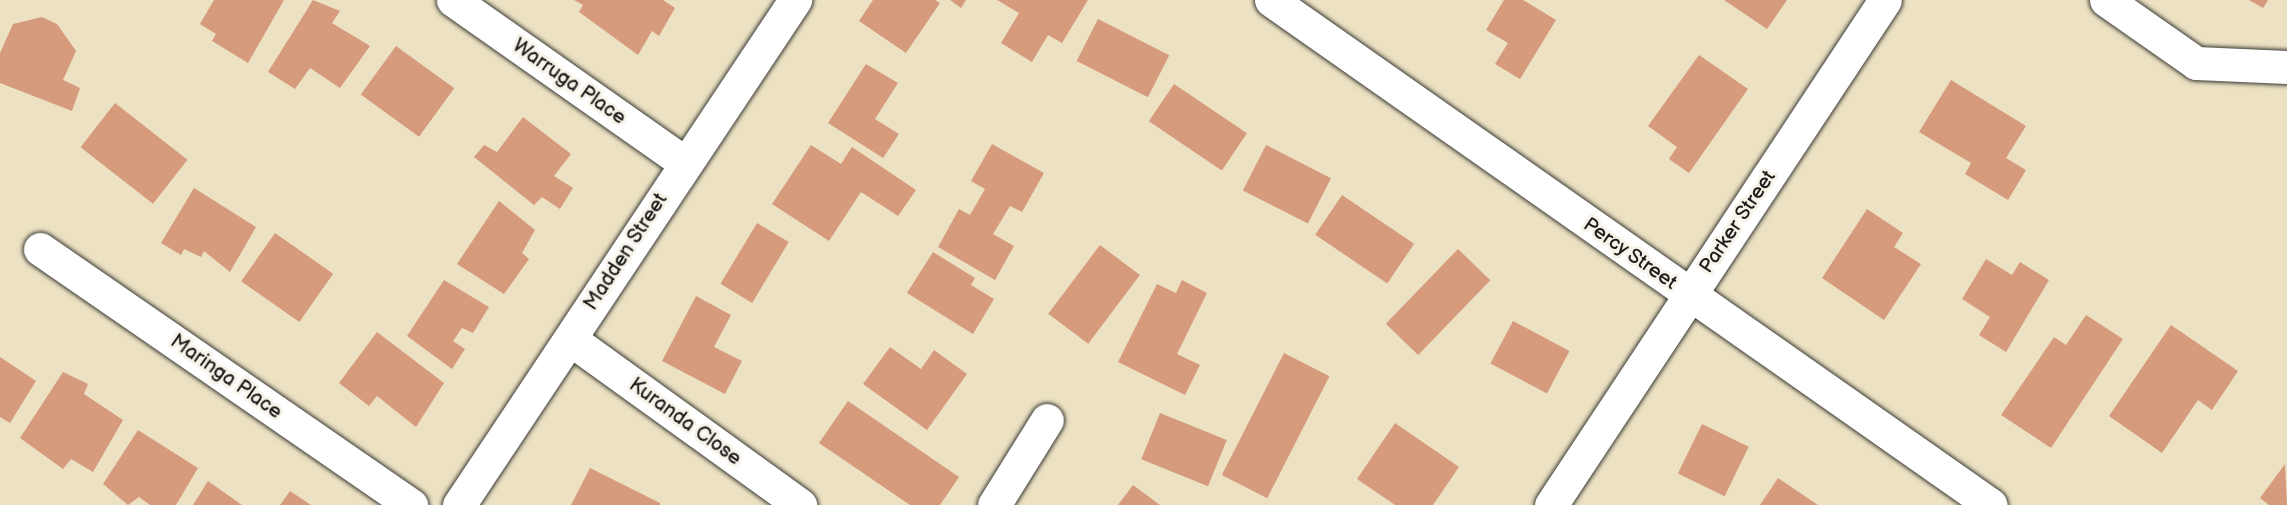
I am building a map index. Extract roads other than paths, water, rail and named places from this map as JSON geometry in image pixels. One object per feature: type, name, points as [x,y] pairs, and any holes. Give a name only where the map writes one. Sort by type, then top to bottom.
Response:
[{"type":"street","name":"Warruga Place","points":[[453,0],[685,163]]},
{"type":"street","name":"Madden Street","points":[[459,505],[795,0]]},
{"type":"street","name":"Percy Street","points":[[1271,0],[1689,296],[1991,505]]},
{"type":"street","name":"Parker Street","points":[[1551,505],[1886,0]]},
{"type":"street","points":[[2106,0],[2196,63],[2287,67]]},
{"type":"street","name":"Maringa Place","points":[[40,249],[411,505]]},
{"type":"street","name":"Kuranda Close","points":[[570,339],[800,505]]},
{"type":"street","points":[[994,505],[1047,420]]}]
